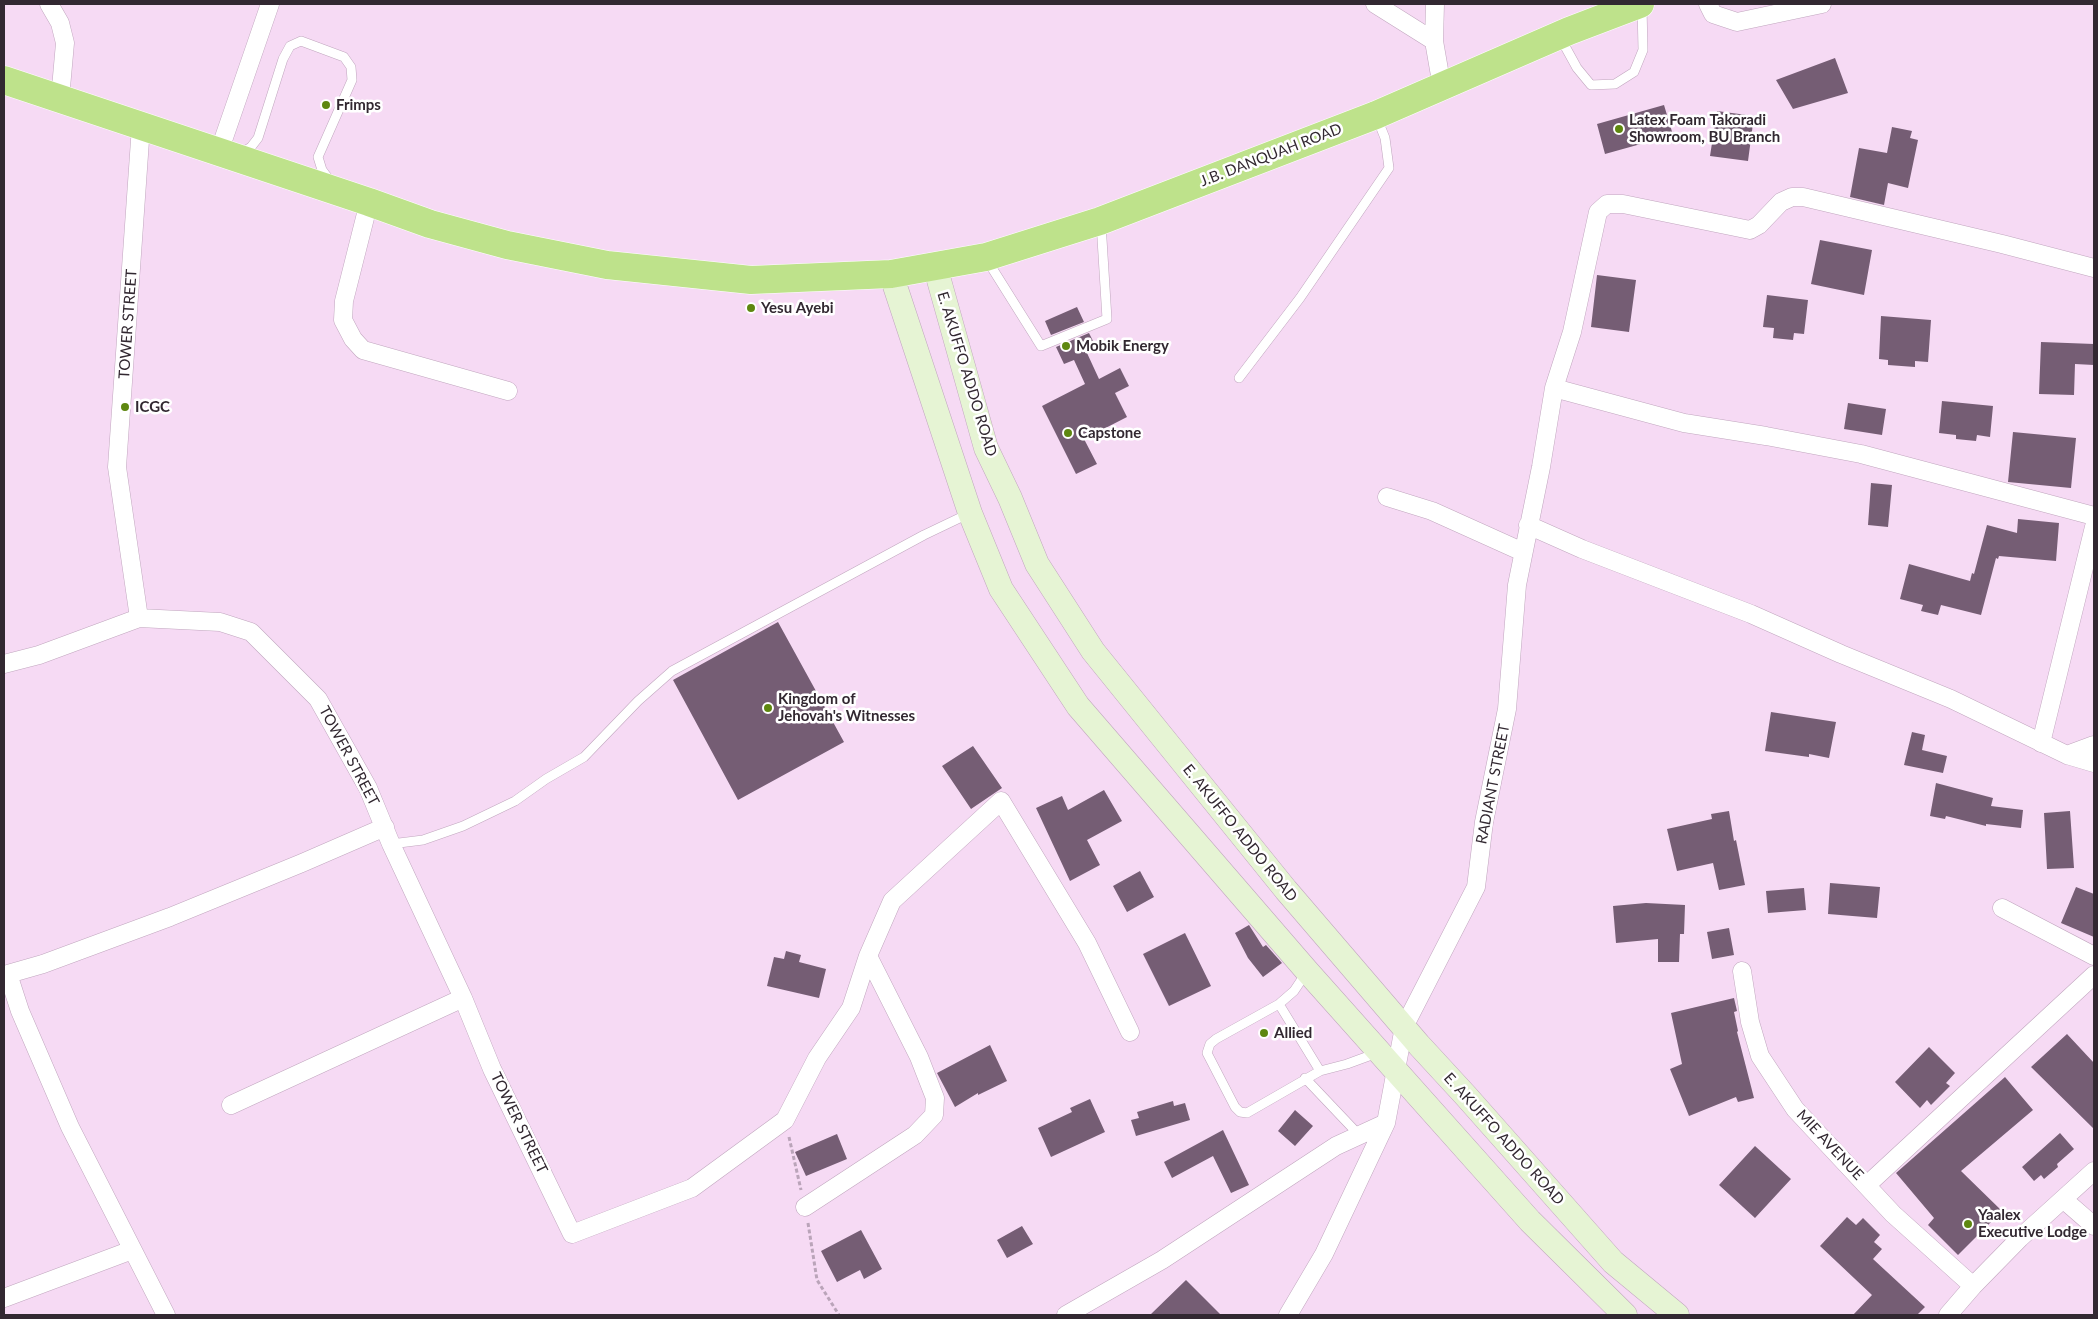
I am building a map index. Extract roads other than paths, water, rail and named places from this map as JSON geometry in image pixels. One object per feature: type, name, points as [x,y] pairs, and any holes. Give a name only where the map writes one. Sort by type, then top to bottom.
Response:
[{"type":"highway","name":"J.B. DANQUAH ROAD","points":[[4,80],[430,224],[506,245],[607,265],[751,280],[891,274],[986,257],[1100,221],[1376,115],[1559,35],[1641,4]]},
{"type":"main road","name":"E. AKUFFO ADDO ROAD","points":[[935,266],[986,448],[1010,498],[1037,564],[1093,651],[1286,890],[1404,1027],[1614,1262],[1677,1315]]},
{"type":"main road","points":[[891,274],[970,513],[1001,589],[1078,706],[1307,971],[1530,1221],[1625,1315]]},
{"type":"street","points":[[49,4],[60,23],[65,43],[60,99]]},
{"type":"street","points":[[227,154],[270,4]]},
{"type":"street","points":[[1375,4],[1434,41]]},
{"type":"street","points":[[1435,4],[1434,41],[1442,87]]},
{"type":"street","points":[[1708,4],[1712,14],[1737,22],[1822,4]]},
{"type":"street","name":"TOWER STREET","points":[[141,126],[117,467],[139,618],[220,622],[251,632],[318,699],[368,788],[391,844],[463,998],[492,1069],[572,1234],[692,1188],[785,1120],[817,1058],[851,1008],[868,956]]},
{"type":"street","name":"RADIANT STREET","points":[[1288,1315],[1324,1254],[1386,1123],[1404,1027],[1476,887],[1484,822],[1507,709],[1516,585],[1541,467],[1554,388],[1572,332],[1598,212],[1607,204],[1623,204],[1750,230],[1759,225],[1781,202],[1792,197],[1803,197],[2094,268]]},
{"type":"street","points":[[369,202],[344,301],[343,320],[353,339],[363,350],[508,391]]},
{"type":"street","points":[[1554,388],[1684,423],[1861,454],[2094,516]]},
{"type":"street","points":[[1387,497],[1432,511],[1523,552]]},
{"type":"street","points":[[1528,525],[1582,549],[1751,614],[1950,700],[2067,755],[2094,763]]},
{"type":"street","points":[[2041,742],[2094,527]]},
{"type":"street","points":[[4,664],[39,655],[139,618]]},
{"type":"street","points":[[2067,755],[2094,745]]},
{"type":"street","points":[[805,1207],[916,1135],[934,1115],[935,1098],[919,1057],[868,956],[892,901],[1001,802],[1086,944],[1130,1032]]},
{"type":"street","points":[[166,1315],[70,1126],[20,1011],[6,970],[44,964],[170,917],[385,827]]},
{"type":"street","points":[[2002,908],[2094,956]]},
{"type":"street","name":"MIE AVENUE","points":[[1742,971],[1750,1022],[1760,1056],[1795,1109],[1893,1214],[1973,1286]]},
{"type":"street","points":[[1867,1185],[2094,976]]},
{"type":"street","points":[[231,1105],[463,998]]},
{"type":"street","points":[[1066,1315],[1162,1260],[1336,1146],[1386,1123]]},
{"type":"street","points":[[1948,1315],[1973,1286],[2020,1238],[2094,1171]]},
{"type":"street","points":[[2063,1199],[2094,1226]]},
{"type":"street","points":[[4,1298],[132,1250]]},
{"type":"lane","points":[[1559,35],[1577,68],[1591,85],[1615,84],[1634,72],[1643,50],[1641,4]]},
{"type":"lane","points":[[227,154],[251,147],[258,138],[283,59],[290,46],[301,41],[344,58],[351,67],[352,80],[318,156],[322,170],[337,191]]},
{"type":"lane","points":[[1239,378],[1300,298],[1389,168],[1385,138],[1376,115]]},
{"type":"lane","points":[[986,257],[1041,346],[1107,319],[1100,221]]},
{"type":"lane","points":[[391,844],[423,840],[463,826],[515,801],[584,756],[638,701],[672,671],[924,535],[970,513]]},
{"type":"lane","points":[[1307,971],[1294,991],[1279,1004],[1210,1044],[1207,1053],[1235,1107],[1240,1112],[1247,1113],[1320,1071],[1347,1064],[1379,1052]]},
{"type":"lane","points":[[1279,1004],[1320,1071]]},
{"type":"lane","points":[[1305,1078],[1360,1136]]},
{"type":"place","name":"Frimps","points":[[326,105]]},
{"type":"place","name":"Latex Foam Takoradi Showroom, BU Branch","points":[[1619,129]]},
{"type":"place","name":"Yesu Ayebi","points":[[751,308]]},
{"type":"place","name":"Mobik Energy","points":[[1066,346]]},
{"type":"place","name":"ICGC","points":[[125,407]]},
{"type":"place","name":"Capstone","points":[[1068,433]]},
{"type":"place","name":"Kingdom of Jehovah's Witnesses","points":[[768,708]]},
{"type":"place","name":"Allied","points":[[1264,1033]]},
{"type":"place","name":"Yaalex Executive Lodge","points":[[1968,1224]]}]
